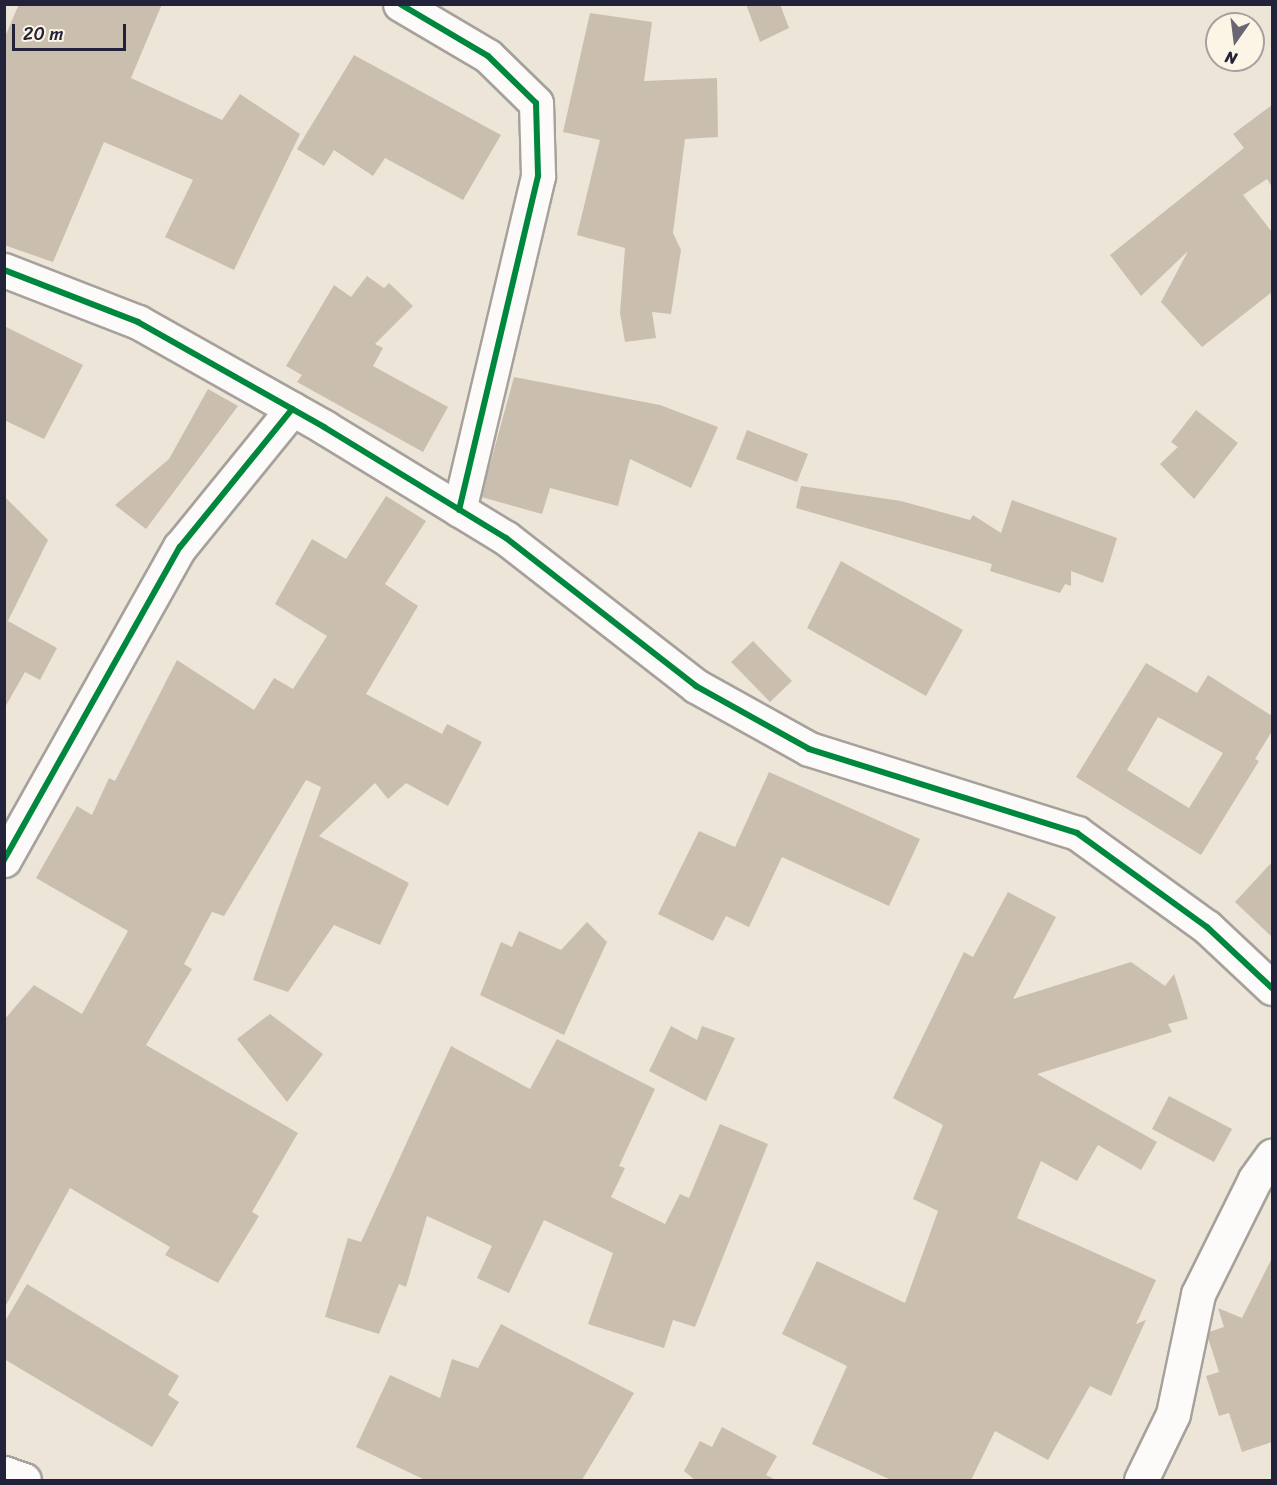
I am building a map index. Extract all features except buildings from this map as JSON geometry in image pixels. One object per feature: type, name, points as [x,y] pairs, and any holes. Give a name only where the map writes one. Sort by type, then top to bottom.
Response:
[{"type":"street","points":[[400,4],[488,56],[536,102],[538,176],[459,510]]},
{"type":"street","points":[[4,270],[138,322],[292,409],[506,538],[696,686],[809,749],[1077,833],[1207,927],[1272,988]]},
{"type":"street","points":[[4,860],[180,547],[292,409]]},
{"type":"street","points":[[1141,1480],[1173,1414],[1198,1294],[1255,1179],[1272,1156]]},
{"type":"street","points":[[4,1473],[24,1480]]},
{"type":"cycle path","points":[[400,4],[488,56],[536,103],[538,176],[459,510]]},
{"type":"cycle path","points":[[4,270],[138,322],[324,427],[506,538],[696,686],[809,749],[1077,833],[1207,927],[1272,988]]},
{"type":"cycle path","points":[[4,860],[180,547],[292,409]]}]
